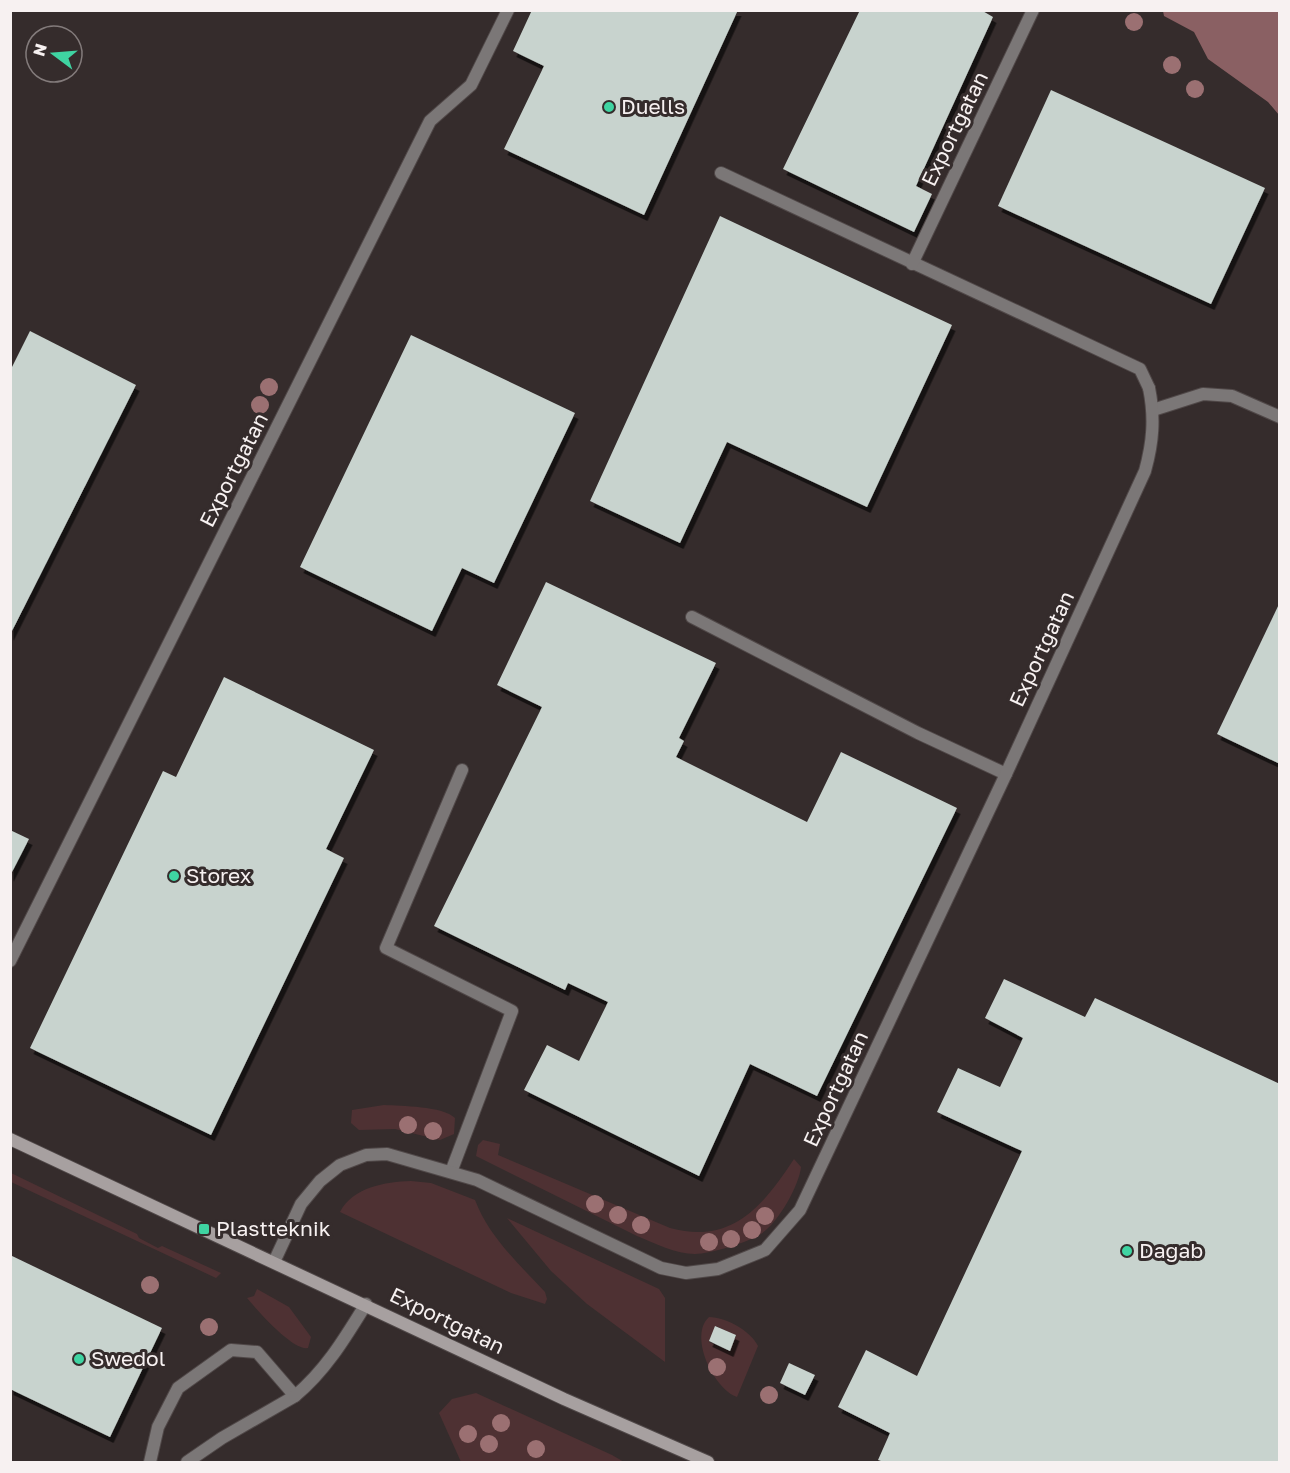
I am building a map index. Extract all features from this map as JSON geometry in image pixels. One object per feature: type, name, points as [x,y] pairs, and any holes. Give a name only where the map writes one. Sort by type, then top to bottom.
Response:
[{"type":"street","name":"Exportgatan","points":[[10,961],[430,121],[471,86],[508,10]]},
{"type":"street","name":"Exportgatan","points":[[912,264],[1033,10]]},
{"type":"street","name":"Exportgatan","points":[[274,1262],[301,1204],[320,1181],[340,1165],[366,1155],[387,1154],[477,1180],[661,1268],[686,1274],[718,1269],[765,1250],[800,1210],[1006,774],[1145,471],[1152,447],[1153,410],[1149,388],[1140,369],[721,173]]},
{"type":"street","points":[[1153,410],[1203,394],[1232,396],[1280,417]]},
{"type":"street","points":[[692,616],[918,733],[1006,774]]},
{"type":"street","points":[[451,1172],[512,1011],[386,948],[462,770]]},
{"type":"street","name":"Exportgatan","points":[[10,1139],[366,1304],[564,1399],[702,1461]]},
{"type":"street","name":"Exportgatan","points":[[187,1462],[222,1438],[295,1396],[313,1381],[337,1350],[366,1304]]},
{"type":"street","points":[[150,1462],[158,1427],[178,1388],[231,1350],[257,1352],[295,1396]]},
{"type":"shaded area","points":[[1163,11],[1279,11],[1279,115],[1268,102],[1208,59],[1194,32],[1164,16]]},
{"type":"shaded area","points":[[384,1105],[421,1107],[449,1114],[455,1118],[454,1134],[440,1140],[395,1129],[359,1130],[351,1123],[352,1110]]},
{"type":"shaded area","points":[[483,1140],[500,1144],[498,1155],[670,1228],[692,1232],[711,1231],[744,1218],[770,1192],[794,1159],[801,1167],[787,1204],[768,1229],[748,1240],[719,1250],[688,1254],[665,1248],[637,1236],[476,1156],[478,1145]]},
{"type":"shaded area","points":[[11,1173],[137,1234],[139,1238],[158,1248],[162,1246],[221,1273],[216,1278],[11,1182]]},
{"type":"shaded area","points":[[411,1181],[431,1183],[475,1200],[496,1238],[545,1292],[547,1299],[545,1304],[511,1293],[340,1212],[361,1191],[391,1183]]},
{"type":"shaded area","points":[[507,1218],[659,1289],[665,1298],[665,1362],[587,1304],[551,1271]]},
{"type":"shaded area","points":[[257,1289],[289,1307],[311,1337],[308,1348],[301,1347],[285,1337],[252,1304],[247,1298],[254,1296]]},
{"type":"shaded area","points":[[709,1317],[723,1319],[744,1330],[758,1346],[737,1397],[720,1384],[706,1361],[701,1336],[703,1326]],"holes":[[[716,1326],[736,1336],[729,1351],[709,1342]]]},
{"type":"shaded area","points":[[476,1393],[624,1462],[461,1462],[439,1413],[452,1399]]},
{"type":"building","name":"Duells","points":[[532,10],[738,10],[644,215],[504,149],[544,66],[513,51]]},
{"type":"building","points":[[860,10],[981,10],[993,17],[916,186],[932,194],[914,232],[783,169]]},
{"type":"building","points":[[1051,90],[1265,188],[1211,304],[998,206]]},
{"type":"building","points":[[720,216],[952,325],[867,507],[727,442],[680,543],[590,501]]},
{"type":"building","points":[[30,331],[136,385],[10,635],[10,371]]},
{"type":"building","points":[[411,335],[575,413],[494,583],[462,568],[432,631],[300,567]]},
{"type":"building","points":[[546,582],[716,663],[679,738],[684,741],[676,757],[807,822],[841,752],[957,808],[817,1096],[750,1064],[699,1176],[524,1090],[547,1045],[579,1061],[608,1002],[568,983],[565,990],[434,926],[542,707],[497,685]]},
{"type":"building","points":[[1280,602],[1280,764],[1217,734]]},
{"type":"building","points":[[224,677],[374,750],[326,849],[344,858],[211,1135],[30,1048],[163,771],[176,777]]},
{"type":"building","points":[[10,830],[29,839],[10,876]]},
{"type":"building","name":"Dagab","points":[[1004,979],[1085,1017],[1095,998],[1280,1084],[1280,1462],[884,1462],[878,1460],[890,1433],[838,1407],[866,1350],[917,1376],[1022,1151],[937,1112],[958,1068],[1000,1087],[1023,1038],[985,1018]]},
{"type":"building","name":"Swedol","points":[[10,1255],[162,1328],[110,1437],[10,1389]]},
{"type":"building","points":[[715,1326],[736,1335],[730,1351],[709,1341]]},
{"type":"building","points":[[789,1363],[815,1375],[805,1395],[780,1383]]},
{"type":"place","name":"Duells","points":[[609,107]]},
{"type":"place","name":"Storex","points":[[174,876]]},
{"type":"place","name":"Plastteknik","points":[[204,1229]]},
{"type":"place","name":"Dagab","points":[[1127,1251]]},
{"type":"place","name":"Swedol","points":[[79,1359]]}]
